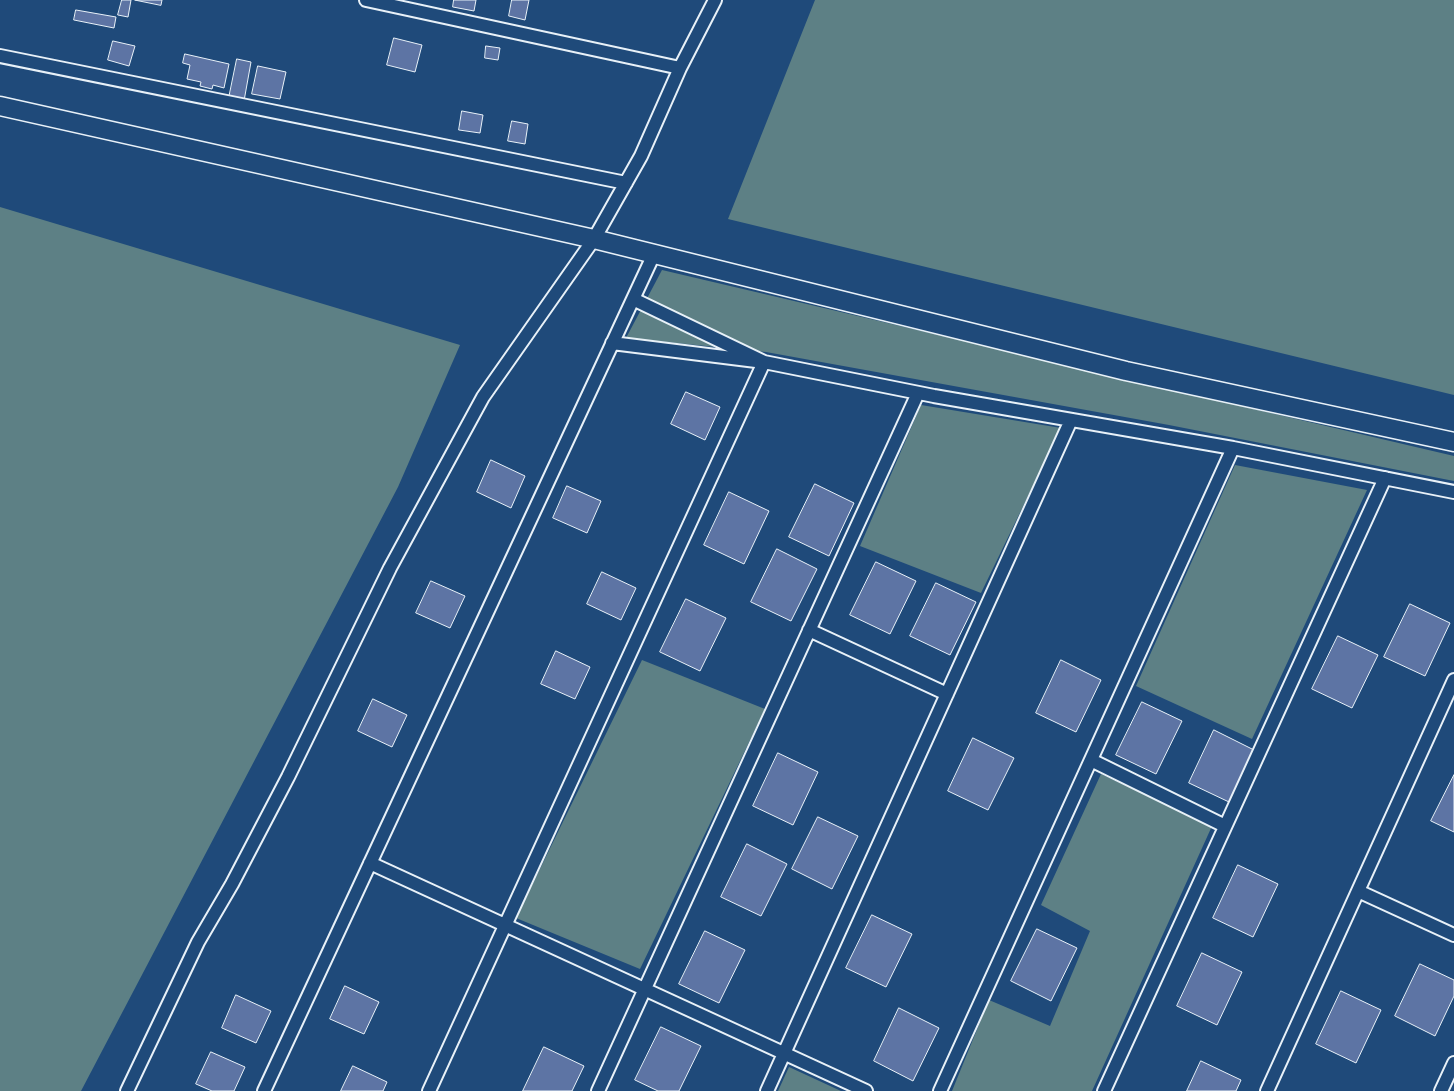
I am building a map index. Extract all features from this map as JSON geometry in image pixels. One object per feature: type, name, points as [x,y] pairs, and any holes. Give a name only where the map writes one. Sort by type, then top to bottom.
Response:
[{"type":"main road","points":[[0,106],[594,239],[1126,372],[1454,442]]},
{"type":"street","points":[[366,0],[680,68]]},
{"type":"street","points":[[127,1091],[198,942],[232,884],[308,737],[371,604],[483,397],[594,239],[626,183],[641,156],[680,68],[715,0]]},
{"type":"street","points":[[0,56],[626,183]]},
{"type":"street","points":[[264,1091],[654,254]]},
{"type":"street","points":[[633,299],[764,362]]},
{"type":"street","points":[[612,343],[764,362],[918,393],[1233,448],[1454,492]]},
{"type":"street","points":[[429,1091],[764,362]]},
{"type":"street","points":[[598,1091],[918,393]]},
{"type":"street","points":[[767,1091],[1071,420]]},
{"type":"street","points":[[940,1091],[1233,448]]},
{"type":"street","points":[[1104,1091],[1385,478]]},
{"type":"street","points":[[809,630],[947,694]]},
{"type":"street","points":[[1267,1091],[1454,680]]},
{"type":"street","points":[[1091,760],[1225,826]]},
{"type":"street","points":[[370,863],[866,1091]]},
{"type":"street","points":[[1358,891],[1454,935]]},
{"type":"street","points":[[1441,1091],[1454,1063]]},
{"type":"green space","points":[[815,0],[1454,0],[1454,395],[728,219]]},
{"type":"green space","points":[[0,207],[460,345],[398,487],[81,1091],[0,1091]]},
{"type":"green space","points":[[662,270],[1454,456],[1454,481],[1169,425],[766,352],[626,338]]},
{"type":"green space","points":[[921,405],[1061,428],[981,593],[860,546]]},
{"type":"green space","points":[[1235,465],[1367,490],[1252,739],[1136,686]]},
{"type":"green space","points":[[642,660],[765,709],[640,969],[516,918]]},
{"type":"green space","points":[[1101,774],[1212,826],[1092,1091],[952,1091],[989,1000],[1050,1026],[1090,931],[1041,905]]},
{"type":"green space","points":[[789,1067],[841,1091],[778,1091]]},
{"type":"building","points":[[122,0],[131,0],[128,17],[118,15]]},
{"type":"building","points":[[135,0],[162,0],[161,5]]},
{"type":"building","points":[[454,0],[476,0],[474,11],[453,7]]},
{"type":"building","points":[[512,0],[529,0],[525,20],[509,16]]},
{"type":"building","points":[[76,10],[116,17],[114,28],[74,20]]},
{"type":"building","points":[[394,38],[422,45],[415,72],[387,65]]},
{"type":"building","points":[[113,41],[135,46],[129,66],[108,60]]},
{"type":"building","points":[[486,46],[500,48],[498,60],[485,58]]},
{"type":"building","points":[[185,54],[229,64],[224,88],[213,85],[212,89],[200,86],[201,82],[187,79],[190,65],[183,63]]},
{"type":"building","points":[[237,59],[251,62],[244,101],[229,98]]},
{"type":"building","points":[[258,66],[286,72],[280,99],[252,94]]},
{"type":"building","points":[[462,111],[483,115],[480,133],[459,130]]},
{"type":"building","points":[[512,121],[528,124],[525,144],[508,141]]},
{"type":"building","points":[[686,392],[720,407],[705,440],[671,424]]},
{"type":"building","points":[[491,460],[525,476],[511,508],[477,492]]},
{"type":"building","points":[[815,484],[854,503],[829,556],[789,537]]},
{"type":"building","points":[[567,486],[601,501],[587,533],[553,518]]},
{"type":"building","points":[[729,492],[769,511],[744,564],[704,545]]},
{"type":"building","points":[[777,549],[817,569],[791,621],[751,602]]},
{"type":"building","points":[[876,562],[916,581],[890,634],[850,615]]},
{"type":"building","points":[[602,572],[636,588],[621,620],[587,604]]},
{"type":"building","points":[[431,581],[465,596],[450,628],[416,613]]},
{"type":"building","points":[[936,583],[976,602],[950,655],[910,636]]},
{"type":"building","points":[[686,599],[726,618],[700,671],[660,652]]},
{"type":"building","points":[[1410,604],[1450,623],[1425,676],[1384,657]]},
{"type":"building","points":[[1338,636],[1378,655],[1352,708],[1312,689]]},
{"type":"building","points":[[556,651],[590,667],[575,699],[541,684]]},
{"type":"building","points":[[1061,660],[1101,680],[1076,732],[1036,713]]},
{"type":"building","points":[[373,699],[407,715],[392,747],[358,731]]},
{"type":"building","points":[[1142,702],[1182,721],[1156,774],[1116,755]]},
{"type":"building","points":[[1214,730],[1254,750],[1229,802],[1189,783]]},
{"type":"building","points":[[973,738],[1014,758],[988,810],[948,791]]},
{"type":"building","points":[[778,753],[818,772],[793,825],[753,806]]},
{"type":"building","points":[[1454,775],[1454,832],[1431,821]]},
{"type":"building","points":[[818,817],[858,836],[832,889],[792,869]]},
{"type":"building","points":[[747,844],[787,864],[761,916],[721,897]]},
{"type":"building","points":[[1238,865],[1278,884],[1253,937],[1213,918]]},
{"type":"building","points":[[872,915],[912,934],[886,987],[846,968]]},
{"type":"building","points":[[1037,929],[1077,948],[1051,1001],[1011,981]]},
{"type":"building","points":[[705,931],[745,950],[719,1003],[679,984]]},
{"type":"building","points":[[1202,953],[1242,972],[1217,1025],[1177,1006]]},
{"type":"building","points":[[1420,964],[1454,980],[1454,996],[1435,1036],[1395,1016]]},
{"type":"building","points":[[345,986],[379,1002],[364,1034],[330,1019]]},
{"type":"building","points":[[1341,991],[1381,1010],[1356,1063],[1316,1044]]},
{"type":"building","points":[[236,995],[271,1011],[256,1043],[222,1028]]},
{"type":"building","points":[[899,1008],[939,1028],[913,1081],[874,1061]]},
{"type":"building","points":[[661,1027],[701,1046],[679,1091],[658,1091],[635,1080]]},
{"type":"building","points":[[544,1047],[584,1066],[572,1091],[523,1091]]},
{"type":"building","points":[[211,1052],[245,1067],[234,1091],[212,1091],[196,1084]]},
{"type":"building","points":[[1201,1061],[1241,1080],[1236,1091],[1187,1091]]},
{"type":"building","points":[[353,1066],[387,1082],[383,1091],[341,1091]]}]
